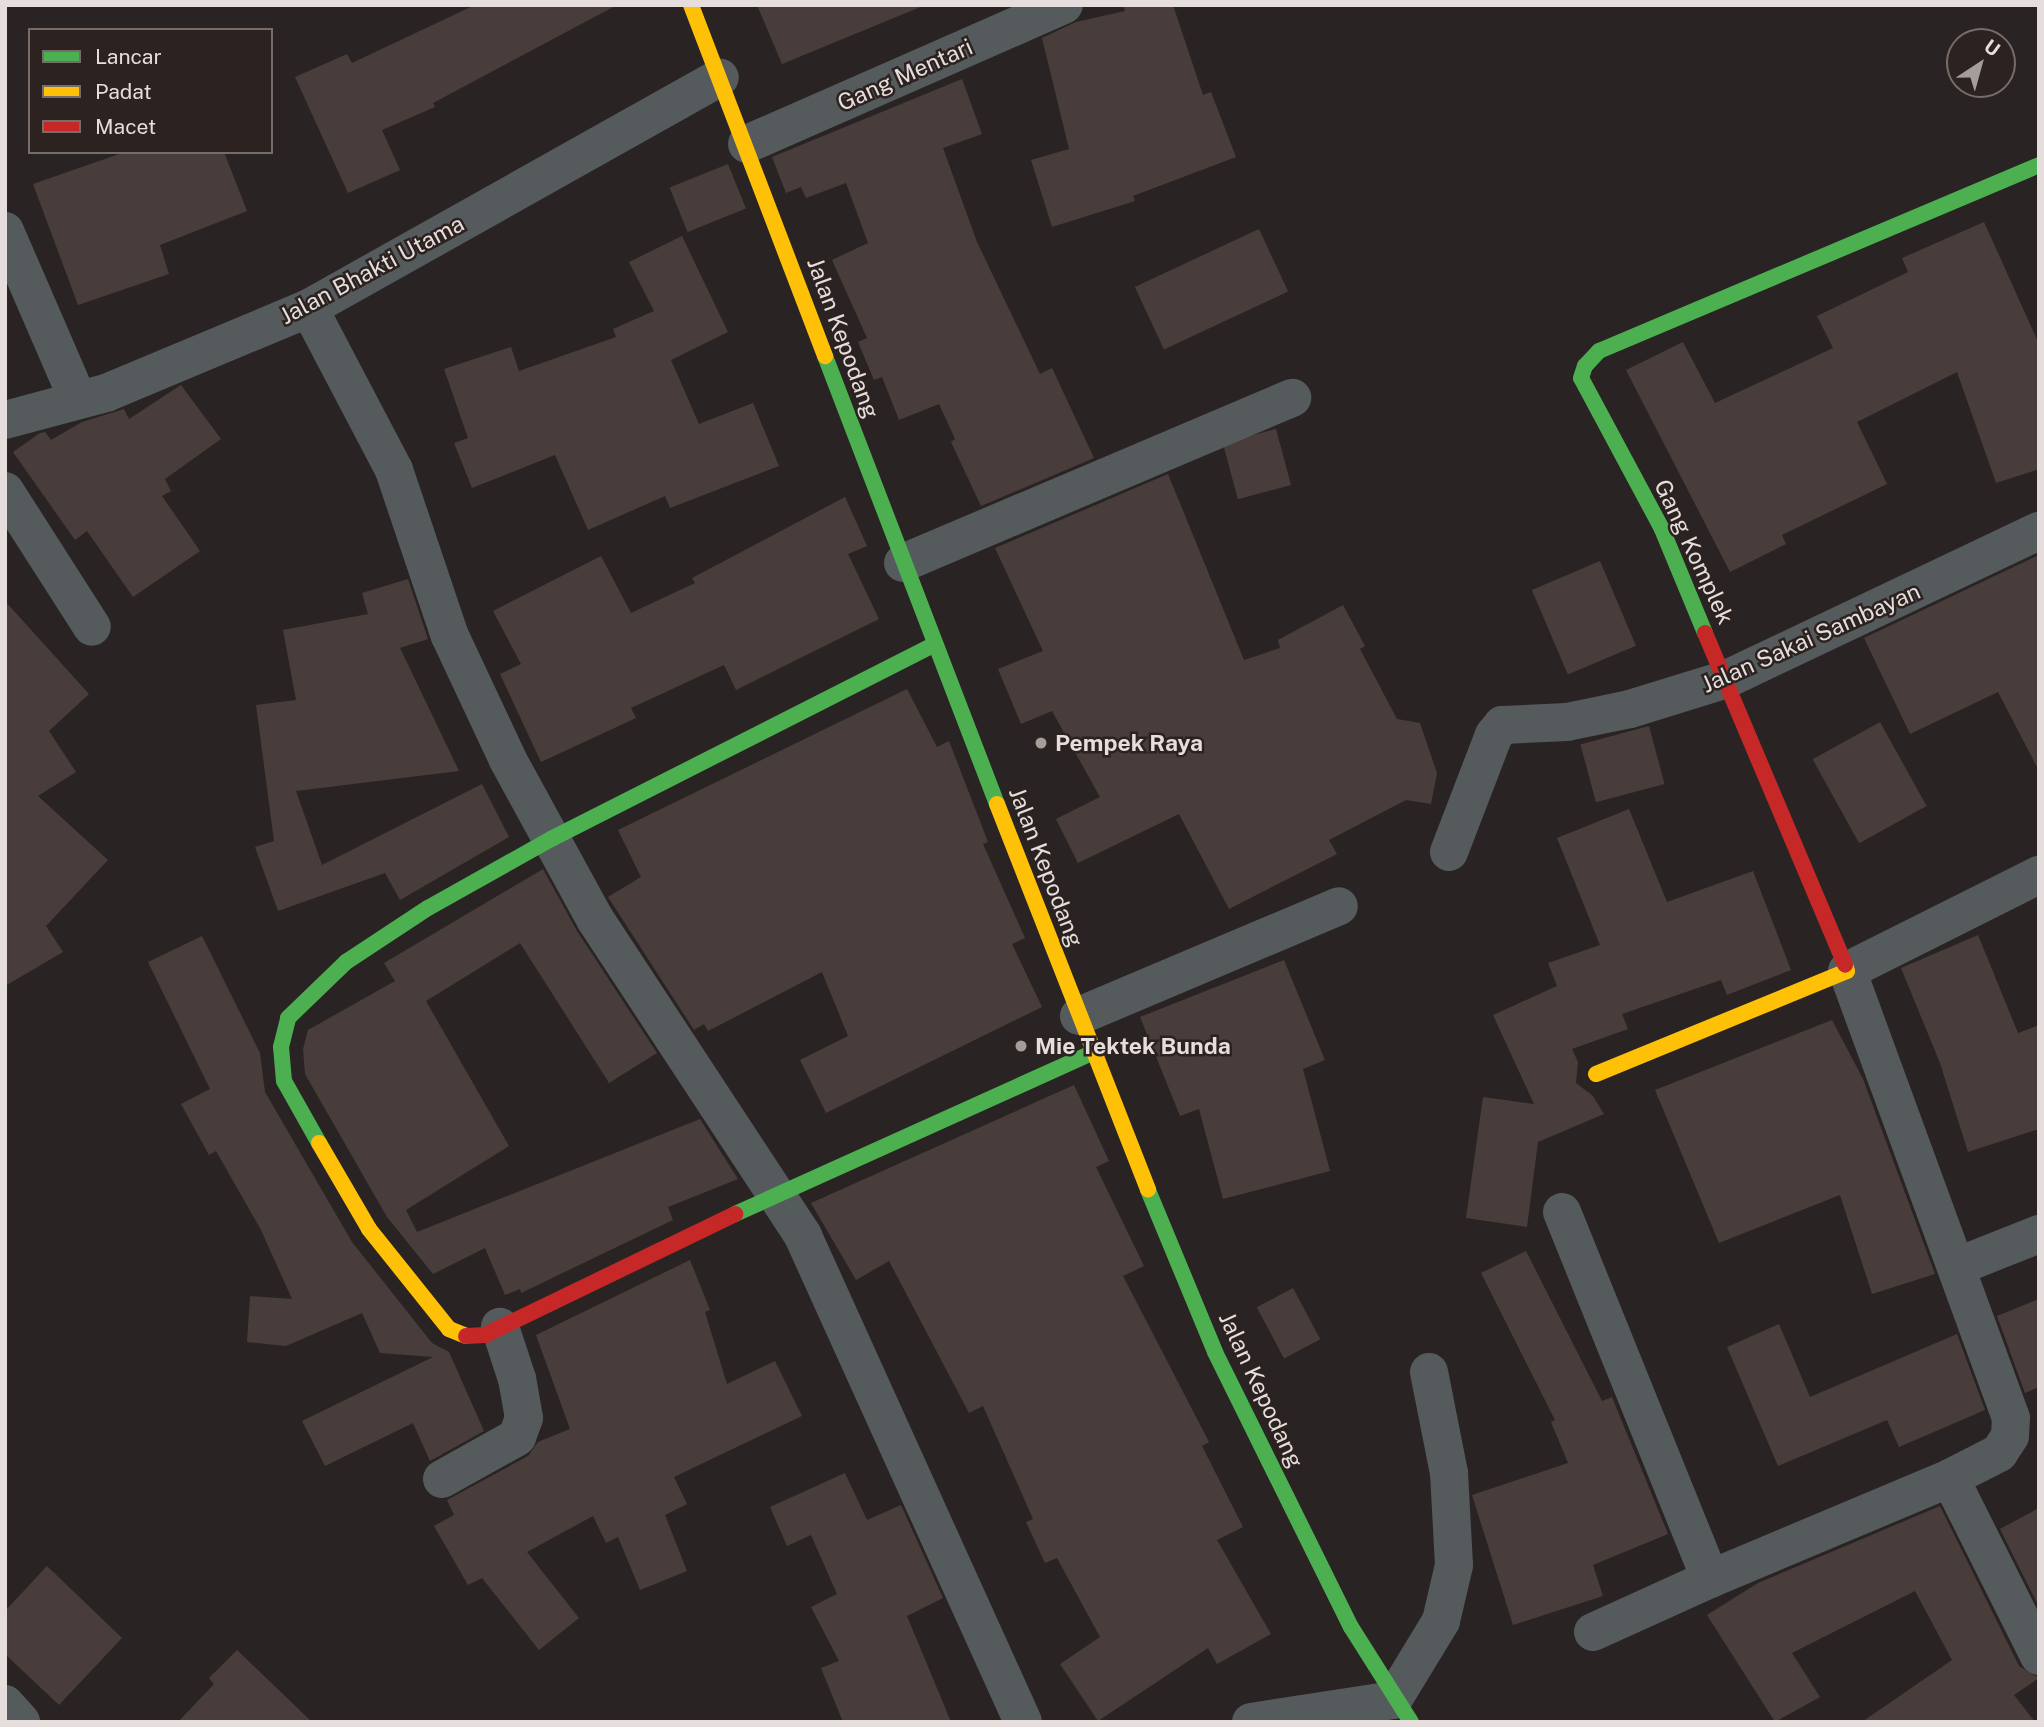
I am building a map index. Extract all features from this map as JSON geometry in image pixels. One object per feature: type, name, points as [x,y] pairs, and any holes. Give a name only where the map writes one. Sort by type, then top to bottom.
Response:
[{"type":"street","name":"Jalan Kepodang","points":[[691,5],[747,144],[903,564],[1092,1053],[1215,1352],[1351,1627],[1402,1711]]},
{"type":"street","name":"Gang Mentari","points":[[747,144],[1064,5]]},
{"type":"street","name":"Jalan Bhakti Utama","points":[[5,419],[106,393],[309,308],[720,77]]},
{"type":"street","name":"Gang Komplek","points":[[1847,971],[1662,529],[1581,378],[1585,366],[1599,351],[2039,166]]},
{"type":"street","points":[[5,231],[78,400]]},
{"type":"street","points":[[309,308],[394,470],[450,636],[551,839],[595,919],[803,1236],[1023,1722]]},
{"type":"street","points":[[903,564],[1292,398]]},
{"type":"street","points":[[6,498],[55,566],[92,627]]},
{"type":"street","name":"Jalan Sakai Sambayan","points":[[1449,852],[1494,735],[1502,725],[1567,722],[1630,709],[1727,679],[2039,531]]},
{"type":"street","points":[[934,645],[551,839],[428,908],[346,962],[288,1018],[281,1047],[284,1081],[369,1229],[449,1329],[466,1336],[485,1335],[775,1195],[1092,1053]]},
{"type":"street","points":[[1595,1074],[1847,971],[2039,875]]},
{"type":"street","points":[[1079,1016],[1339,906]]},
{"type":"street","points":[[1593,1632],[1710,1579],[1950,1478],[1999,1453],[2013,1427],[1847,971]]},
{"type":"street","points":[[1562,1212],[1710,1579]]},
{"type":"street","points":[[1956,1267],[2039,1234]]},
{"type":"street","points":[[442,1479],[517,1437],[524,1418],[517,1379],[500,1327]]},
{"type":"street","points":[[1251,1722],[1402,1711],[1441,1621],[1454,1565],[1449,1473],[1429,1372]]},
{"type":"street","points":[[1950,1478],[2039,1656]]},
{"type":"street","points":[[5,1704],[21,1722]]},
{"type":"building","points":[[475,5],[617,5],[433,103],[435,107],[382,130],[400,170],[348,193],[295,77],[347,54],[352,63]]},
{"type":"building","points":[[757,5],[922,5],[923,6],[782,64]]},
{"type":"building","points":[[1123,5],[1173,5],[1203,95],[1211,92],[1236,157],[1133,196],[1135,201],[1052,227],[1031,160],[1069,149],[1042,38],[1076,22],[1125,11]]},
{"type":"building","points":[[962,79],[982,134],[943,148],[977,242],[1040,374],[1052,368],[1094,458],[981,506],[951,442],[955,439],[939,404],[899,420],[882,377],[874,380],[858,342],[867,338],[832,260],[868,243],[846,183],[806,198],[801,187],[786,193],[772,157]]},
{"type":"building","points":[[119,154],[225,154],[247,211],[160,245],[169,274],[78,305],[33,184]]},
{"type":"building","points":[[728,164],[746,209],[688,232],[670,188]]},
{"type":"building","points":[[1984,222],[2039,344],[2039,469],[1996,483],[1957,372],[1857,422],[1887,484],[1782,535],[1786,544],[1730,572],[1626,370],[1683,342],[1715,403],[1833,348],[1817,316],[1908,272],[1902,258]]},
{"type":"building","points":[[1259,229],[1288,292],[1164,349],[1135,287]]},
{"type":"building","points":[[682,236],[728,332],[671,360],[699,424],[753,403],[779,466],[670,508],[665,496],[588,530],[555,455],[472,488],[454,443],[468,438],[444,369],[511,347],[519,371],[616,337],[613,329],[654,311],[629,262]]},
{"type":"building","points":[[181,385],[221,439],[165,479],[171,491],[162,496],[200,551],[133,597],[87,531],[75,540],[13,452],[40,433],[45,432],[51,440],[82,422],[124,409],[129,419]]},
{"type":"building","points":[[1276,429],[1291,485],[1238,499],[1223,443]]},
{"type":"building","points":[[1168,474],[1244,660],[1280,648],[1278,640],[1343,605],[1365,646],[1360,649],[1397,719],[1420,723],[1437,773],[1431,804],[1406,800],[1329,840],[1337,854],[1229,909],[1179,814],[1078,863],[1056,819],[1100,797],[1052,711],[1021,724],[998,669],[1043,651],[995,548]]},
{"type":"building","points":[[845,497],[867,546],[848,554],[879,619],[736,690],[724,665],[631,708],[636,718],[541,762],[500,674],[521,664],[493,611],[601,556],[631,613],[695,583],[692,578]]},
{"type":"building","points":[[2039,555],[2039,771],[1998,692],[1910,734],[1864,638]]},
{"type":"building","points":[[1600,561],[1636,646],[1568,675],[1532,590]]},
{"type":"building","points":[[408,579],[428,639],[400,648],[459,771],[296,791],[322,865],[482,784],[509,837],[400,900],[385,873],[278,911],[255,847],[274,841],[256,705],[296,700],[283,630],[368,614],[362,593]]},
{"type":"building","points":[[5,601],[89,694],[49,731],[76,772],[38,796],[108,860],[46,926],[63,952],[5,986]]},
{"type":"building","points":[[907,689],[937,747],[949,741],[988,842],[983,844],[1025,938],[1012,944],[1042,1007],[826,1113],[800,1060],[848,1036],[822,972],[708,1031],[704,1024],[694,1030],[608,897],[641,877],[618,830]]},
{"type":"building","points":[[1880,722],[1927,806],[1859,843],[1813,759]]},
{"type":"building","points":[[1649,726],[1665,784],[1596,802],[1580,744]]},
{"type":"building","points":[[1629,809],[1667,902],[1753,871],[1791,970],[1727,995],[1721,980],[1622,1014],[1628,1029],[1572,1049],[1578,1062],[1576,1083],[1593,1096],[1604,1114],[1538,1142],[1527,1227],[1466,1218],[1483,1097],[1534,1104],[1493,1015],[1557,986],[1548,963],[1600,945],[1557,838]]},
{"type":"building","points":[[543,869],[577,931],[657,1053],[609,1083],[520,943],[426,1001],[509,1146],[406,1210],[417,1232],[700,1119],[738,1179],[668,1207],[673,1220],[521,1293],[520,1289],[505,1295],[485,1248],[433,1274],[387,1217],[305,1074],[303,1049],[308,1030],[395,981],[384,963]]},
{"type":"building","points":[[1978,935],[2018,1033],[2039,1025],[2039,1129],[1968,1152],[1940,1063],[1901,968]]},
{"type":"building","points":[[202,936],[260,1053],[265,1092],[352,1242],[432,1343],[449,1352],[484,1431],[430,1461],[413,1423],[325,1466],[302,1421],[433,1357],[380,1353],[362,1313],[286,1346],[247,1342],[250,1296],[292,1299],[261,1230],[216,1151],[209,1155],[181,1104],[210,1089],[148,962]]},
{"type":"building","points":[[1284,960],[1325,1060],[1303,1069],[1330,1171],[1223,1199],[1199,1109],[1180,1116],[1140,1017]]},
{"type":"building","points":[[1832,1020],[1863,1079],[1935,1274],[1872,1294],[1840,1195],[1719,1243],[1655,1090]]},
{"type":"building","points":[[1074,1085],[1109,1161],[1096,1167],[1144,1266],[1123,1276],[1209,1442],[1202,1446],[1243,1527],[1217,1540],[1271,1634],[1217,1664],[1208,1648],[1098,1721],[1060,1664],[1100,1637],[1057,1558],[1045,1563],[1026,1522],[1033,1519],[983,1406],[969,1413],[889,1261],[856,1280],[811,1203]]},
{"type":"building","points":[[1526,1251],[1602,1401],[1612,1397],[1668,1534],[1593,1565],[1603,1596],[1513,1625],[1472,1495],[1568,1463],[1551,1422],[1555,1420],[1481,1273]]},
{"type":"building","points":[[690,1260],[710,1310],[705,1312],[727,1384],[775,1361],[802,1416],[674,1477],[687,1504],[665,1515],[687,1571],[640,1590],[618,1537],[606,1543],[593,1516],[527,1552],[579,1618],[539,1650],[482,1578],[468,1585],[434,1526],[454,1515],[447,1500],[528,1456],[538,1442],[570,1429],[536,1335]]},
{"type":"building","points":[[1293,1288],[1320,1339],[1284,1358],[1257,1307]]},
{"type":"building","points":[[2039,1299],[2039,1387],[2025,1393],[1997,1316]]},
{"type":"building","points":[[1779,1324],[1810,1397],[1957,1334],[1985,1410],[1899,1447],[1887,1420],[1778,1466],[1727,1347]]},
{"type":"building","points":[[845,1473],[867,1520],[901,1505],[943,1598],[907,1616],[951,1722],[843,1722],[821,1668],[839,1661],[811,1607],[837,1594],[811,1535],[787,1546],[770,1507]]},
{"type":"building","points":[[1940,1506],[2019,1666],[2039,1678],[2014,1695],[2035,1722],[1862,1722],[1952,1660],[1915,1591],[1792,1653],[1820,1697],[1775,1722],[1707,1615],[1758,1583]]},
{"type":"building","points":[[2039,1508],[2039,1607],[2000,1529]]},
{"type":"building","points":[[47,1566],[122,1638],[59,1705],[5,1654],[5,1611]]},
{"type":"building","points":[[237,1650],[312,1722],[178,1722],[214,1684],[209,1678]]},
{"type":"traffic: fast","points":[[1705,633],[1662,529],[1581,378],[1585,366],[1599,351],[2039,165]]},
{"type":"traffic: fast","points":[[825,356],[997,804]]},
{"type":"traffic: fast","points":[[319,1143],[284,1081],[281,1047],[288,1018],[346,962],[428,908],[551,839],[934,645]]},
{"type":"traffic: fast","points":[[735,1214],[1092,1053]]},
{"type":"traffic: fast","points":[[1148,1190],[1215,1352],[1351,1627],[1411,1722]]},
{"type":"traffic: slow","points":[[691,5],[825,356]]},
{"type":"traffic: slow","points":[[997,804],[1148,1190]]},
{"type":"traffic: slow","points":[[1596,1074],[1847,971],[1845,965]]},
{"type":"traffic: slow","points":[[319,1143],[369,1229],[449,1329],[466,1336]]},
{"type":"traffic: jam","points":[[1705,633],[1845,965]]},
{"type":"traffic: jam","points":[[466,1336],[485,1335],[735,1214]]},
{"type":"place","name":"Pempek Raya","points":[[1041,743]]},
{"type":"place","name":"Mie Tektek Bunda","points":[[1021,1046]]}]
